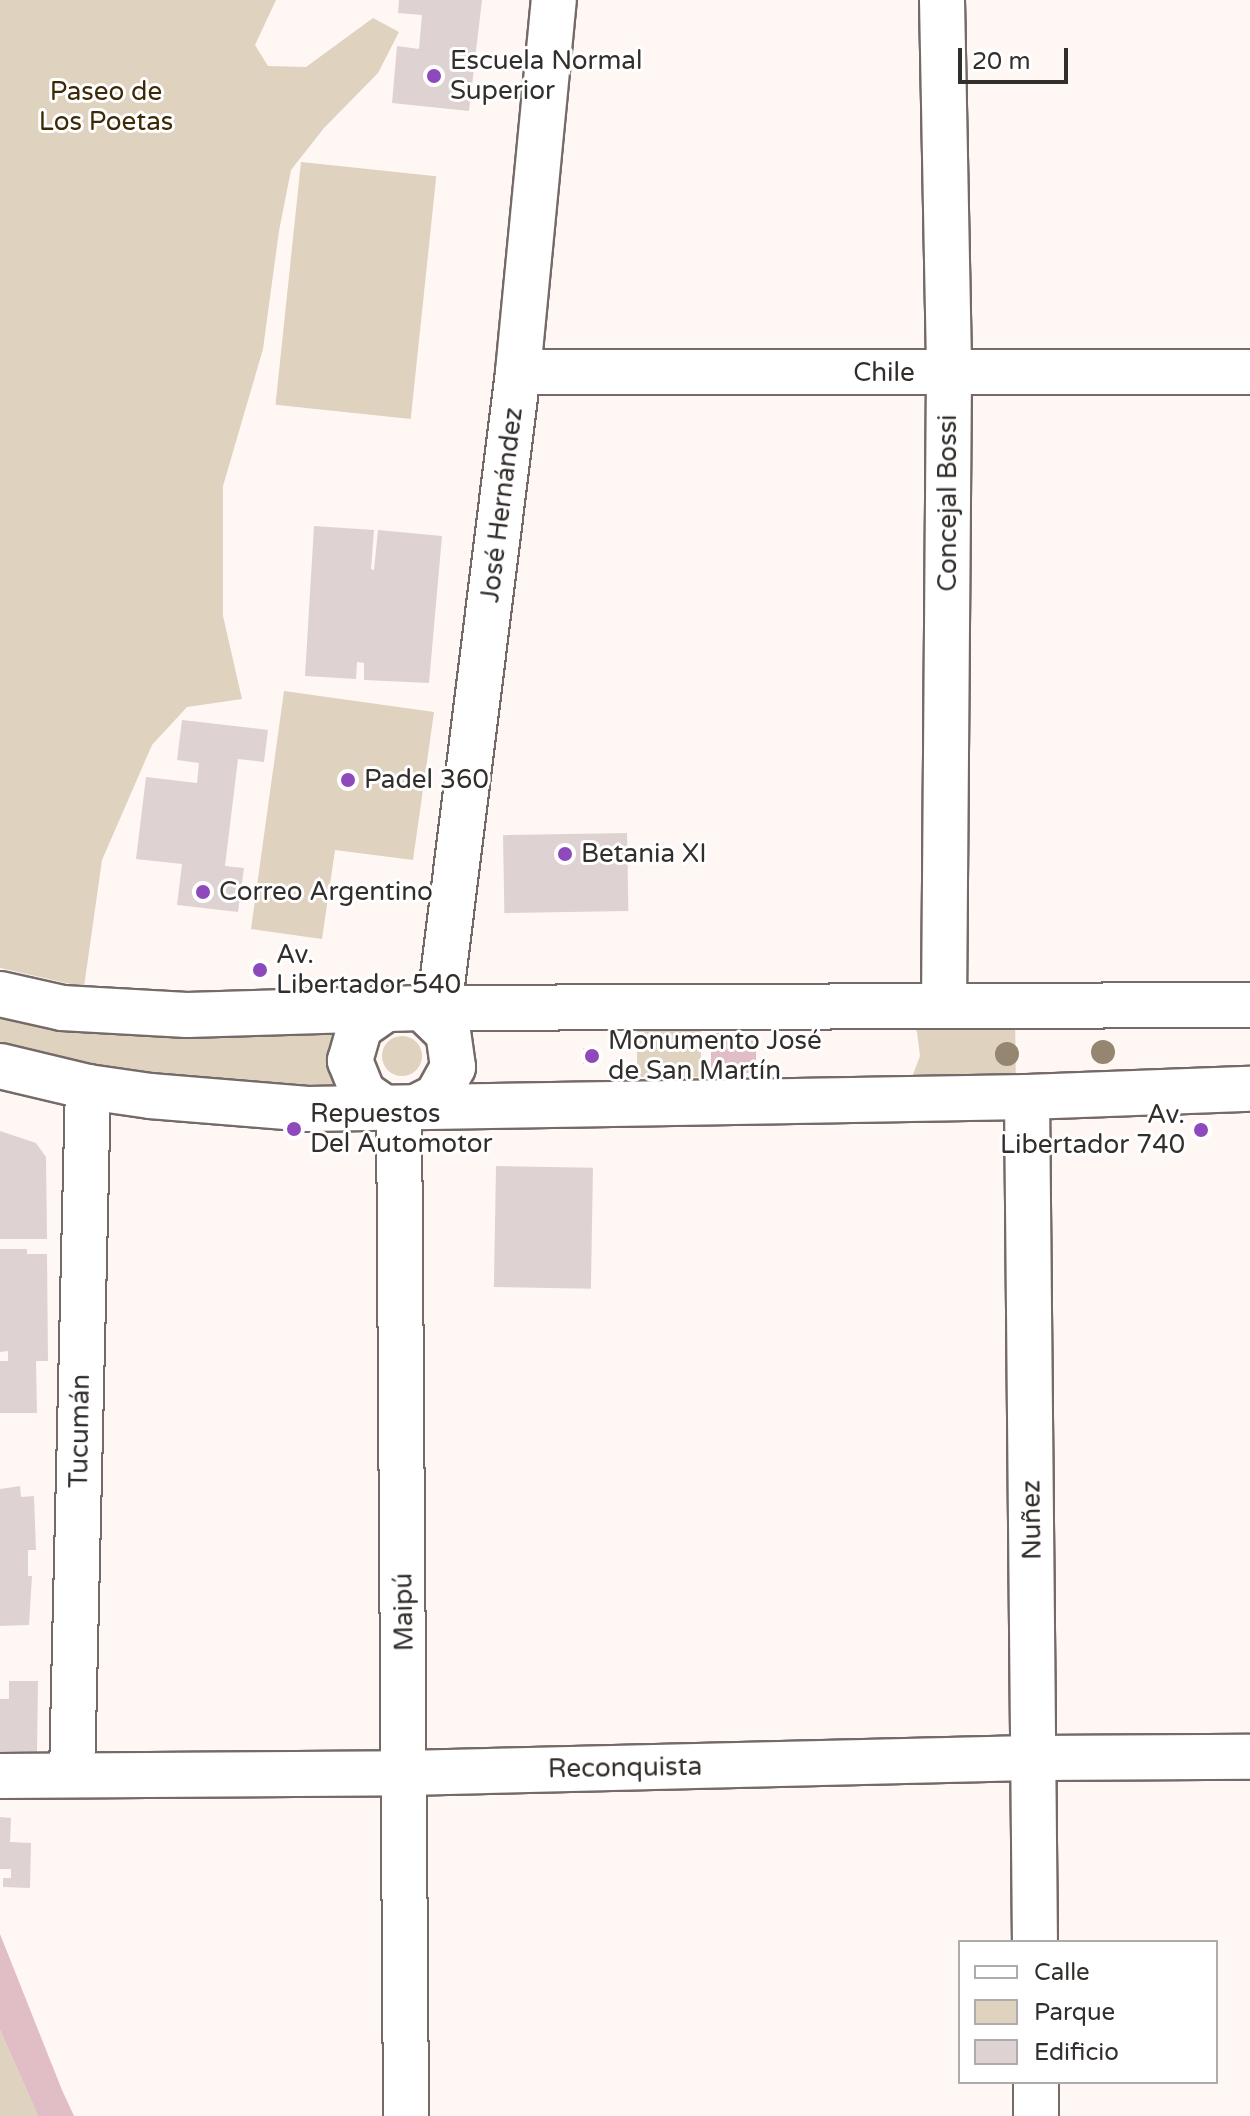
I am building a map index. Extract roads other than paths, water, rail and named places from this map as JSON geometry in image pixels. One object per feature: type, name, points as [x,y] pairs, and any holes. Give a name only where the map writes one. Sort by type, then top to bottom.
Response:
[{"type":"street","name":"José Hernández","points":[[416,1009],[518,372],[554,0]]},
{"type":"street","name":"Concejal Bossi","points":[[942,0],[949,373],[944,1005]]},
{"type":"street","name":"Chile","points":[[518,372],[1250,372]]},
{"type":"street","points":[[0,994],[62,1008],[187,1015],[416,1009],[1250,1005]]},
{"type":"street","points":[[416,1009],[448,1033],[453,1067],[437,1096],[399,1109],[363,1093],[350,1061],[360,1027],[416,1009]]},
{"type":"street","points":[[0,1066],[88,1087],[220,1104],[399,1109],[604,1102],[1027,1097],[1250,1089]]},
{"type":"street","name":"Tucumán","points":[[72,1775],[88,1087]]},
{"type":"street","name":"Nuñez","points":[[1027,1097],[1035,1940]]},
{"type":"street","name":"Maipú","points":[[399,1109],[406,2116]]},
{"type":"street","name":"Reconquista","points":[[0,1776],[406,1773],[1034,1758],[1250,1757]]},
{"type":"street","points":[[1036,2084],[1036,2116]]},
{"type":"place","name":"Escuela Normal Superior","points":[[434,76]]},
{"type":"place","name":"Padel 360","points":[[348,780]]},
{"type":"place","name":"Betania XI","points":[[565,854]]},
{"type":"place","name":"Correo Argentino","points":[[203,892]]},
{"type":"place","name":"Av. Libertador 540","points":[[260,970]]},
{"type":"place","name":"Monumento José de San Martín","points":[[592,1056]]},
{"type":"place","name":"Repuestos Del Automotor","points":[[294,1129]]},
{"type":"place","name":"Av. Libertador 740","points":[[1201,1130]]},
{"type":"park label","name":"Paseo de Los Poetas","points":[[106,107]]}]
